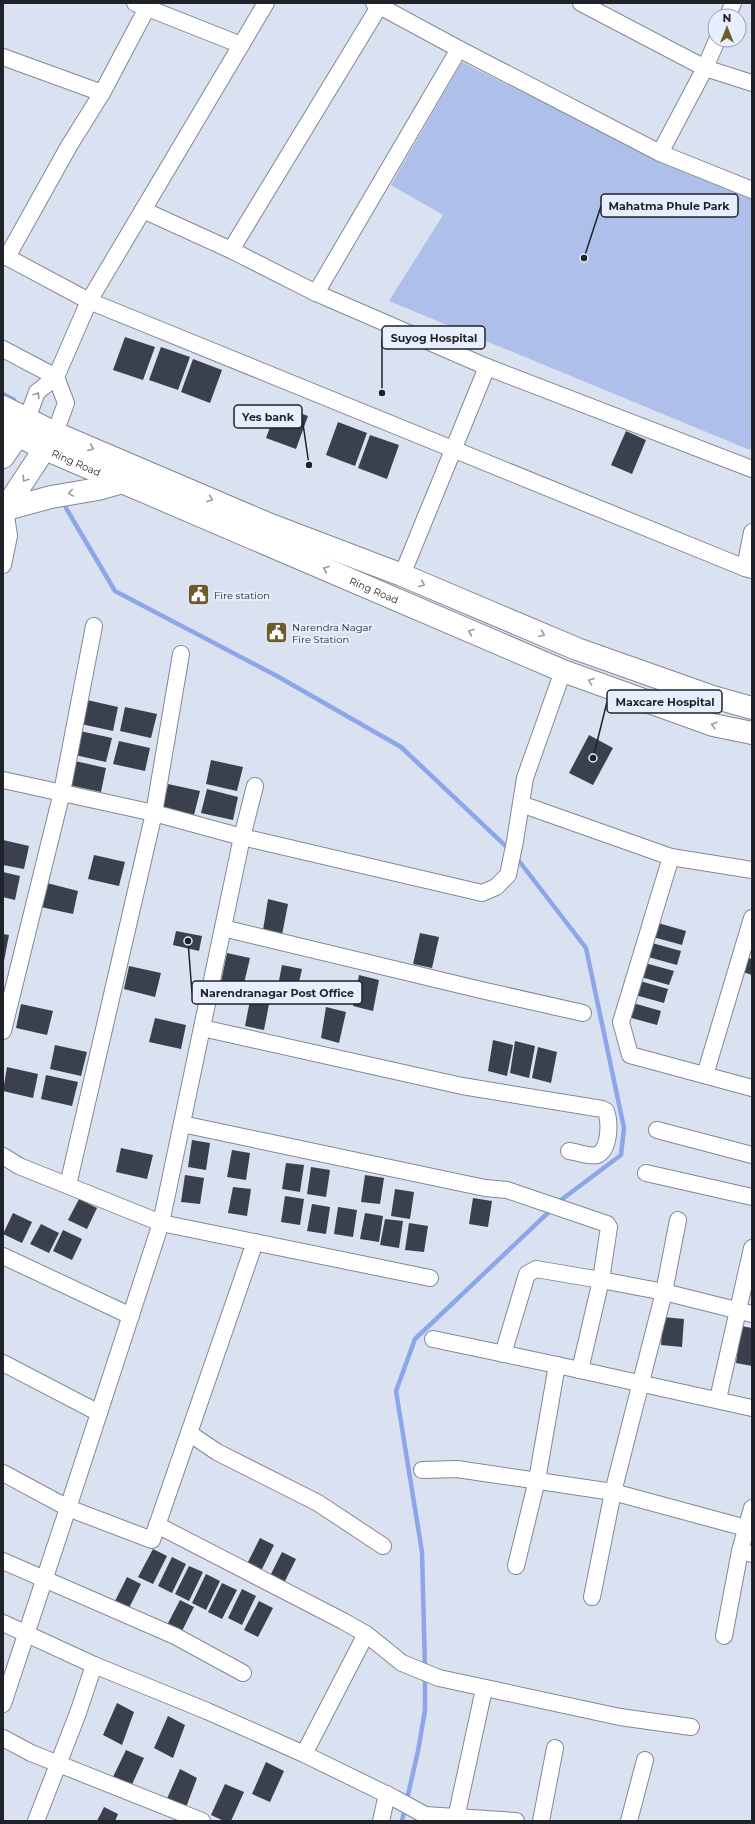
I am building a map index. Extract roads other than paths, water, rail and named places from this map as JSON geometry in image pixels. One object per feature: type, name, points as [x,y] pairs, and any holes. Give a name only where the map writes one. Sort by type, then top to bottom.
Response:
[{"type":"main road","name":"Ring Road","points":[[3,407],[16,427],[50,441],[402,576],[578,649],[713,697],[752,708]]},
{"type":"main road","points":[[3,457],[16,427]]},
{"type":"main road","name":"Ring Road","points":[[50,441],[123,482],[563,671],[713,725],[752,733]]},
{"type":"main road","points":[[4,510],[50,441]]},
{"type":"main road","points":[[4,510],[51,497],[98,489],[123,482]]},
{"type":"street","points":[[16,427],[37,392],[56,377],[89,301],[266,3]]},
{"type":"street","points":[[581,3],[705,68],[752,83]]},
{"type":"street","points":[[231,250],[377,4],[459,49],[660,153],[752,190]]},
{"type":"street","points":[[241,45],[141,5],[102,93],[69,146],[5,256],[89,301],[748,569],[752,532]]},
{"type":"street","points":[[660,153],[705,68],[714,48]]},
{"type":"street","points":[[316,293],[459,49]]},
{"type":"street","points":[[3,56],[102,93]]},
{"type":"street","points":[[143,210],[231,250],[316,293],[487,367],[752,469]]},
{"type":"street","points":[[3,349],[56,377],[66,403],[50,441]]},
{"type":"street","points":[[402,576],[487,367]]},
{"type":"street","points":[[3,565],[9,536],[4,510]]},
{"type":"street","points":[[3,1031],[62,792],[94,626]]},
{"type":"street","points":[[68,1186],[154,813],[181,654]]},
{"type":"street","points":[[3,780],[154,813],[242,836],[482,893],[496,887],[508,875],[516,841],[525,778],[563,671]]},
{"type":"street","points":[[3,1704],[161,1223],[242,836],[255,786]]},
{"type":"street","points":[[521,804],[671,857],[752,870]]},
{"type":"street","points":[[671,857],[621,1022],[630,1055],[752,1088]]},
{"type":"street","points":[[704,1075],[752,918]]},
{"type":"street","points":[[223,928],[473,989],[583,1013]]},
{"type":"street","points":[[202,1028],[462,1086],[602,1109],[606,1111],[609,1131],[606,1144],[601,1152],[595,1155],[569,1151]]},
{"type":"street","points":[[182,1124],[485,1188],[507,1190],[607,1224],[609,1227],[601,1280],[580,1370]]},
{"type":"street","points":[[656,1130],[752,1155]]},
{"type":"street","points":[[3,1156],[19,1166],[161,1223],[430,1278]]},
{"type":"street","points":[[646,1173],[752,1197]]},
{"type":"street","points":[[592,1597],[613,1492],[664,1292],[678,1220]]},
{"type":"street","points":[[3,1473],[68,1508],[152,1540],[255,1242]]},
{"type":"street","points":[[718,1400],[745,1312],[752,1248]]},
{"type":"street","points":[[3,1256],[59,1281],[130,1316]]},
{"type":"street","points":[[504,1354],[527,1274],[536,1269],[664,1292],[745,1312]]},
{"type":"street","points":[[433,1339],[752,1408]]},
{"type":"street","points":[[3,1363],[99,1413]]},
{"type":"street","points":[[516,1566],[537,1480],[557,1365]]},
{"type":"street","points":[[189,1433],[217,1452],[318,1503],[383,1546]]},
{"type":"street","points":[[422,1470],[457,1469],[613,1492],[746,1528]]},
{"type":"street","points":[[724,1636],[746,1552],[746,1528],[752,1508]]},
{"type":"street","points":[[157,1525],[366,1634],[402,1663],[439,1678],[484,1689],[620,1717],[691,1727]]},
{"type":"street","points":[[3,1562],[175,1636],[243,1673]]},
{"type":"street","points":[[3,1623],[94,1665],[207,1711],[304,1754],[390,1796],[425,1815],[473,1820],[516,1821]]},
{"type":"street","points":[[304,1754],[366,1634]]},
{"type":"street","points":[[36,1821],[78,1713],[94,1665]]},
{"type":"street","points":[[456,1818],[484,1689]]},
{"type":"street","points":[[3,1738],[31,1753],[57,1764],[202,1821]]},
{"type":"street","points":[[541,1821],[555,1748]]},
{"type":"street","points":[[629,1821],[644,1760]]},
{"type":"street","points":[[381,1821],[390,1796]]},
{"type":"waterway","points":[[3,394],[14,400]]},
{"type":"waterway","points":[[66,508],[115,591],[277,676],[401,747],[510,850]]},
{"type":"waterway","points":[[516,857],[586,948],[624,1128],[621,1155],[557,1203]]},
{"type":"waterway","points":[[425,1669],[422,1552],[396,1391],[415,1339],[552,1209]]},
{"type":"waterway","points":[[402,1821],[418,1751],[425,1710],[425,1676]]},
{"type":"place","name":"Mahatma Phule Park","points":[[584,258]]},
{"type":"place","name":"Suyog Hospital","points":[[382,393]]},
{"type":"place","name":"Yes bank","points":[[309,465]]},
{"type":"place","name":"Fire station","points":[[199,595]]},
{"type":"place","name":"Narendra Nagar Fire Station","points":[[276,633]]},
{"type":"place","name":"Maxcare Hospital","points":[[593,758]]},
{"type":"place","name":"Narendranagar Post Office","points":[[188,941]]}]
